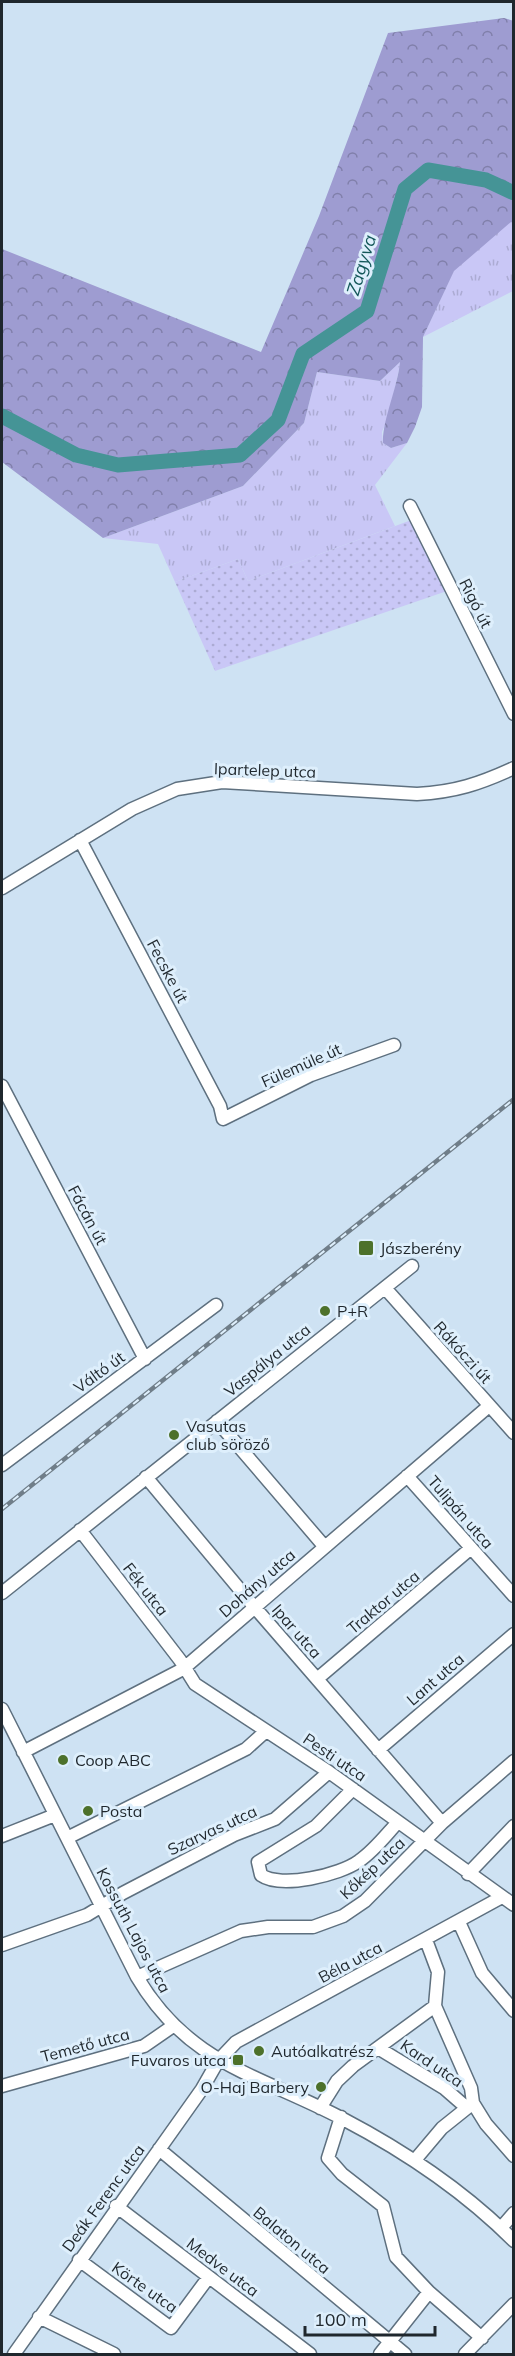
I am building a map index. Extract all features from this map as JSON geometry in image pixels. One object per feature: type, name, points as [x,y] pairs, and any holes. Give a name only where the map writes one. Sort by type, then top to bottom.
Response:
[{"type":"street","name":"Rigó út","points":[[410,506],[513,714]]},
{"type":"street","name":"Ipartelep utca","points":[[2,888],[132,809],[177,789],[222,782],[417,794],[442,793],[472,787],[513,768]]},
{"type":"street","name":"Fecske út","points":[[80,840],[220,1106],[223,1119]]},
{"type":"street","name":"Fülemüle út","points":[[223,1119],[311,1075],[394,1045]]},
{"type":"street","name":"Fácán út","points":[[2,1086],[146,1359]]},
{"type":"street","name":"Vaspálya utca","points":[[2,1593],[412,1266]]},
{"type":"street","name":"Rákóczi út","points":[[385,1288],[513,1433]]},
{"type":"street","name":"Váltó út","points":[[2,1465],[216,1305]]},
{"type":"street","name":"Dohány utca","points":[[23,1752],[183,1669],[489,1406]]},
{"type":"street","points":[[217,1421],[324,1546]]},
{"type":"street","name":"Tulipán utca","points":[[407,1476],[513,1596]]},
{"type":"street","name":"Ipar utca","points":[[146,1477],[442,1823]]},
{"type":"street","name":"Fék utca","points":[[80,1530],[180,1660],[183,1669]]},
{"type":"street","name":"Traktor utca","points":[[317,1679],[470,1549]]},
{"type":"street","name":"Lant utca","points":[[378,1750],[513,1634]]},
{"type":"street","name":"Pesti utca","points":[[183,1669],[195,1684],[329,1772],[513,1905]]},
{"type":"street","name":"Kossuth Lajos utca","points":[[2,1709],[137,1977],[173,2026],[218,2061],[340,2118],[415,2160],[470,2199],[513,2241]]},
{"type":"street","points":[[67,1838],[246,1749],[266,1731]]},
{"type":"street","name":"Kőkép utca","points":[[137,1977],[241,1931],[268,1927],[313,1927],[343,1916],[365,1900],[442,1823],[513,1761]]},
{"type":"street","name":"Szarvas utca","points":[[2,1945],[87,1915],[234,1835],[275,1819],[329,1772]]},
{"type":"street","points":[[353,1789],[316,1826],[258,1862],[261,1875],[267,1879],[286,1881],[336,1873],[364,1857],[398,1822]]},
{"type":"street","points":[[2,1836],[55,1815]]},
{"type":"street","points":[[468,1874],[513,1826]]},
{"type":"street","name":"Béla utca","points":[[218,2061],[236,2042],[459,1923],[502,1897]]},
{"type":"street","points":[[459,1923],[483,1973],[513,2011]]},
{"type":"street","points":[[426,1940],[438,1972],[435,2006],[471,2088],[470,2105],[513,2156]]},
{"type":"street","points":[[320,2108],[337,2081],[435,2006]]},
{"type":"street","name":"Temető utca","points":[[2,2086],[144,2046],[173,2026]]},
{"type":"street","name":"Kard utca","points":[[378,2048],[470,2105]]},
{"type":"street","name":"Deák Ferenc utca","points":[[14,2355],[116,2206],[202,2089],[218,2061]]},
{"type":"street","points":[[415,2160],[442,2128],[470,2105]]},
{"type":"street","points":[[340,2118],[328,2158],[342,2174],[384,2206],[396,2257],[429,2292],[482,2338]]},
{"type":"street","name":"Balaton utca","points":[[159,2149],[405,2355]]},
{"type":"street","name":"Medve utca","points":[[116,2206],[310,2355]]},
{"type":"street","points":[[501,2228],[513,2213]]},
{"type":"street","name":"Körte utca","points":[[79,2260],[171,2328],[208,2278]]},
{"type":"street","points":[[380,2355],[429,2292]]},
{"type":"street","points":[[465,2355],[513,2304]]},
{"type":"street","points":[[39,2318],[114,2355]]},
{"type":"green space","points":[[504,18],[514,21],[513,223],[511,222],[454,271],[423,337],[422,407],[407,443],[391,448],[383,443],[385,424],[400,362],[380,381],[317,372],[304,423],[243,486],[103,538],[2,462],[2,249],[261,352],[319,216],[388,33]]},
{"type":"green space","points":[[511,221],[513,223],[513,291],[423,337],[454,270]]},
{"type":"green space","points":[[401,361],[388,418],[382,432],[383,443],[391,448],[407,443],[375,485],[395,526],[248,581],[238,559],[175,582],[158,544],[103,538],[243,486],[304,423],[317,372],[380,381]]},
{"type":"green space","points":[[414,519],[447,591],[215,671],[175,582],[238,559],[248,581]]},
{"type":"waterway","name":"Zagyva","points":[[2,416],[76,455],[118,465],[240,455],[278,420],[303,354],[367,311],[405,189],[428,170],[486,180],[514,193]]},
{"type":"railway","points":[[2,1509],[514,1099]]},
{"type":"place","name":"Jászberény","points":[[366,1248]]},
{"type":"place","name":"P+R","points":[[325,1311]]},
{"type":"place","name":"Vasutas club söröző","points":[[174,1435]]},
{"type":"place","name":"Coop ABC","points":[[63,1760]]},
{"type":"place","name":"Posta","points":[[88,1811]]},
{"type":"place","name":"Autóalkatrész","points":[[259,2051]]},
{"type":"place","name":"Fuvaros utca","points":[[238,2060]]},
{"type":"place","name":"O-Haj Barbery","points":[[321,2087]]}]
